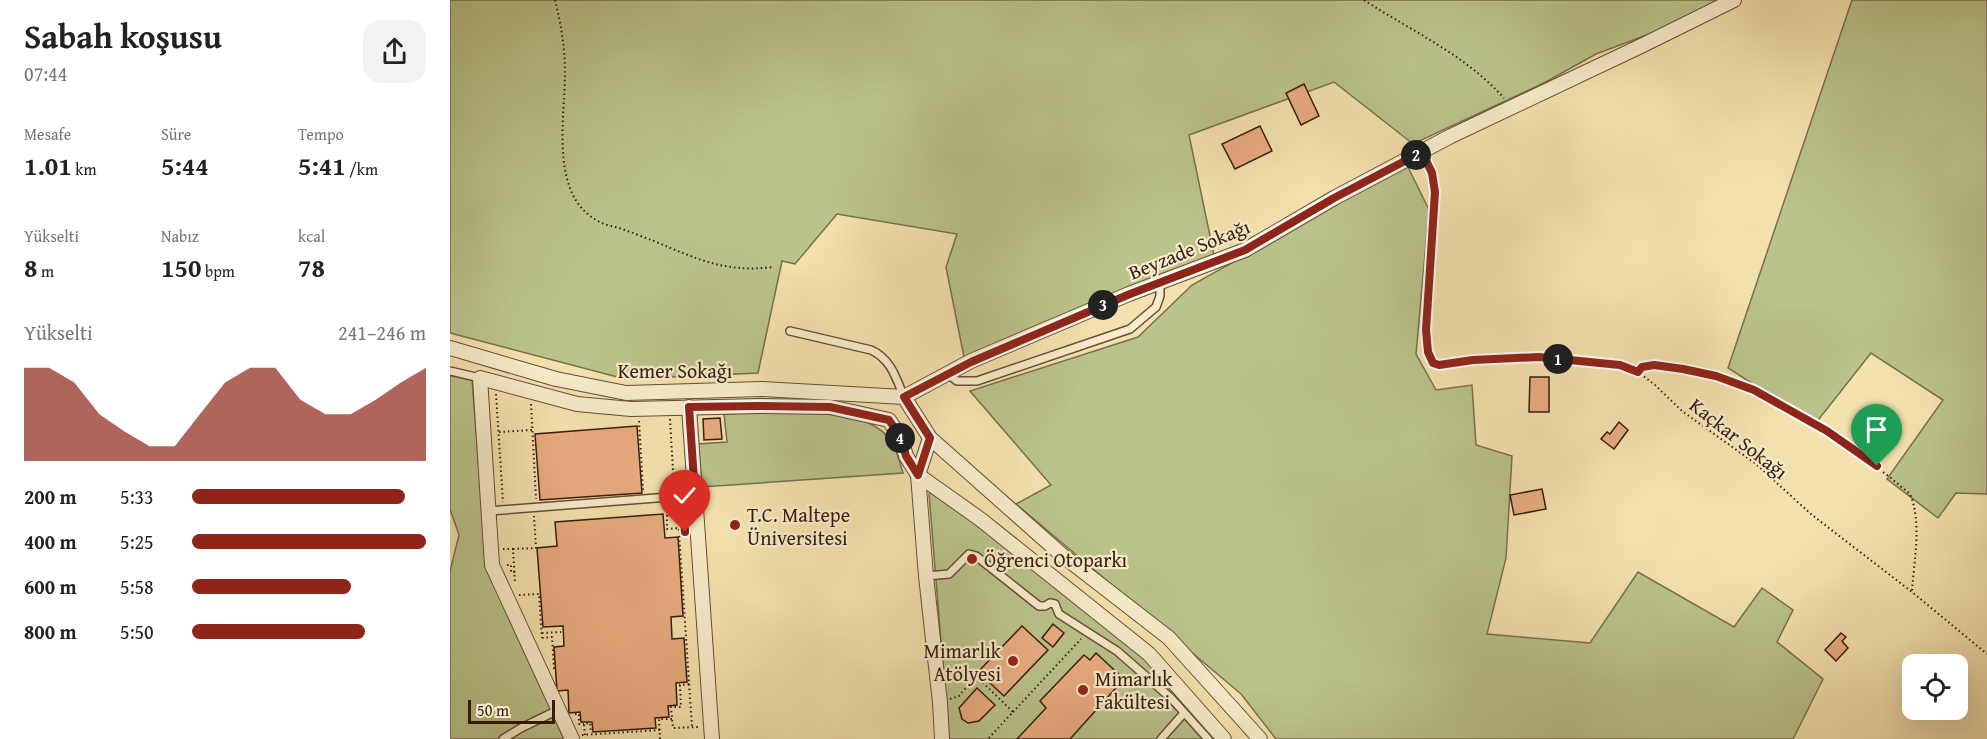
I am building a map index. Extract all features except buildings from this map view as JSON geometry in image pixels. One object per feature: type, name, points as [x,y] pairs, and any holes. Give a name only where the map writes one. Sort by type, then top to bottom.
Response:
[{"type":"street","name":"Beyzade Sokağı","points":[[904,397],[971,362],[1245,250],[1334,198],[1422,152],[1734,0]]},
{"type":"street","name":"Kemer Sokağı","points":[[450,348],[556,379],[626,393],[762,389],[904,397]]},
{"type":"street","points":[[576,736],[558,710],[492,566],[480,378],[577,404],[638,409],[830,407],[889,420],[900,436],[906,456],[918,475],[980,519],[1149,654],[1224,739]]},
{"type":"street","points":[[904,397],[930,438],[1062,555],[1169,638],[1260,739]]},
{"type":"street","points":[[689,407],[684,496],[706,736]]},
{"type":"street","points":[[930,438],[918,475],[942,739]]},
{"type":"lane","points":[[948,374],[957,381],[977,381],[1130,329],[1156,307],[1160,296],[1160,283]]},
{"type":"lane","points":[[790,331],[878,353],[891,367],[904,397]]},
{"type":"lane","points":[[450,371],[480,378]]},
{"type":"lane","points":[[489,507],[533,507],[684,496]]},
{"type":"lane","points":[[926,576],[949,574],[969,554],[976,556],[1039,606],[1055,604],[1059,614],[1117,651],[1172,699],[1208,739]]},
{"type":"lane","points":[[503,739],[558,710]]},
{"type":"lane","points":[[1161,739],[1184,713]]},
{"type":"path","points":[[555,0],[565,57],[564,169],[570,188],[580,206],[598,222],[710,264],[745,269],[773,267]]},
{"type":"path","points":[[1364,0],[1452,53],[1486,80],[1512,107]]},
{"type":"path","name":"Kaçkar Sokağı","points":[[1422,152],[1432,173],[1435,192],[1426,330],[1428,352],[1433,363],[1439,365],[1473,360],[1539,357],[1620,365],[1638,372],[1682,411],[1756,464],[1812,515],[1912,592],[1987,654]]},
{"type":"path","points":[[1638,372],[1642,367],[1654,365],[1716,376],[1744,386],[1827,431],[1877,466],[1910,494],[1912,499],[1915,531],[1912,592]]},
{"type":"path","points":[[489,507],[503,502],[496,381]]},
{"type":"path","points":[[530,390],[537,500]]},
{"type":"path","points":[[638,409],[644,493]]},
{"type":"path","points":[[667,512],[684,511],[684,496],[669,409]]},
{"type":"path","points":[[484,434],[532,429]]},
{"type":"path","points":[[666,498],[667,529],[679,528],[692,727]]},
{"type":"path","points":[[499,550],[536,548],[533,507]]},
{"type":"path","points":[[679,533],[685,532]]},
{"type":"path","points":[[513,549],[515,584]]},
{"type":"path","points":[[516,595],[538,594],[542,638]]},
{"type":"path","points":[[542,633],[561,632]]},
{"type":"path","points":[[988,739],[1088,632]]},
{"type":"path","points":[[940,703],[959,696],[976,676],[1013,712]]},
{"type":"path","points":[[689,684],[680,684],[681,707],[671,707],[673,728],[700,727],[706,736]]},
{"type":"path","points":[[681,699],[690,699]]},
{"type":"path","points":[[660,739],[659,719],[672,719]]},
{"type":"path","points":[[576,736],[584,724],[590,723],[594,739]]},
{"type":"path","points":[[576,736],[660,730]]},
{"type":"green space","points":[[450,0],[1735,0],[1596,54],[1544,83],[1413,144],[1334,82],[1189,135],[1215,260],[965,362],[946,267],[957,234],[837,214],[795,264],[782,261],[758,373],[625,379],[450,333]]},
{"type":"green space","points":[[1852,0],[1987,0],[1987,494],[1956,493],[1938,518],[1887,479],[1943,400],[1871,353],[1815,424],[1728,368]]},
{"type":"green space","points":[[1407,165],[1429,210],[1416,354],[1436,390],[1472,385],[1476,445],[1512,456],[1506,558],[1487,634],[1590,643],[1638,572],[1734,627],[1762,588],[1793,610],[1777,642],[1823,679],[1793,739],[1276,739],[1241,694],[1016,504],[1051,485],[970,391],[1138,337],[1192,285]]},
{"type":"green space","points":[[450,375],[472,379],[486,560],[564,739],[450,739],[450,571],[459,535],[450,509]]},
{"type":"green space","points":[[800,412],[839,415],[877,427],[894,446],[903,473],[702,487],[698,444],[727,442],[724,414]]},
{"type":"green space","points":[[933,491],[946,498],[1159,670],[1220,739],[949,739],[929,494]]},
{"type":"place","name":"T.C. Maltepe Üniversitesi","points":[[735,525]]},
{"type":"place","name":"Öğrenci Otoparkı","points":[[972,559]]},
{"type":"place","name":"Mimarlık Atölyesi","points":[[1013,661]]},
{"type":"place","name":"Mimarlık Fakültesi","points":[[1083,690]]},
{"type":"route","points":[[685,532],[683,496],[695,495],[689,407],[830,407],[889,420],[900,436],[906,456],[918,475],[930,438],[904,397],[971,362],[1130,294],[1245,250],[1334,198],[1422,152],[1431,169],[1435,192],[1426,330],[1428,352],[1433,363],[1439,365],[1473,360],[1539,357],[1620,365],[1638,372],[1642,367],[1654,365],[1716,376],[1754,390],[1827,431],[1877,466]]}]
